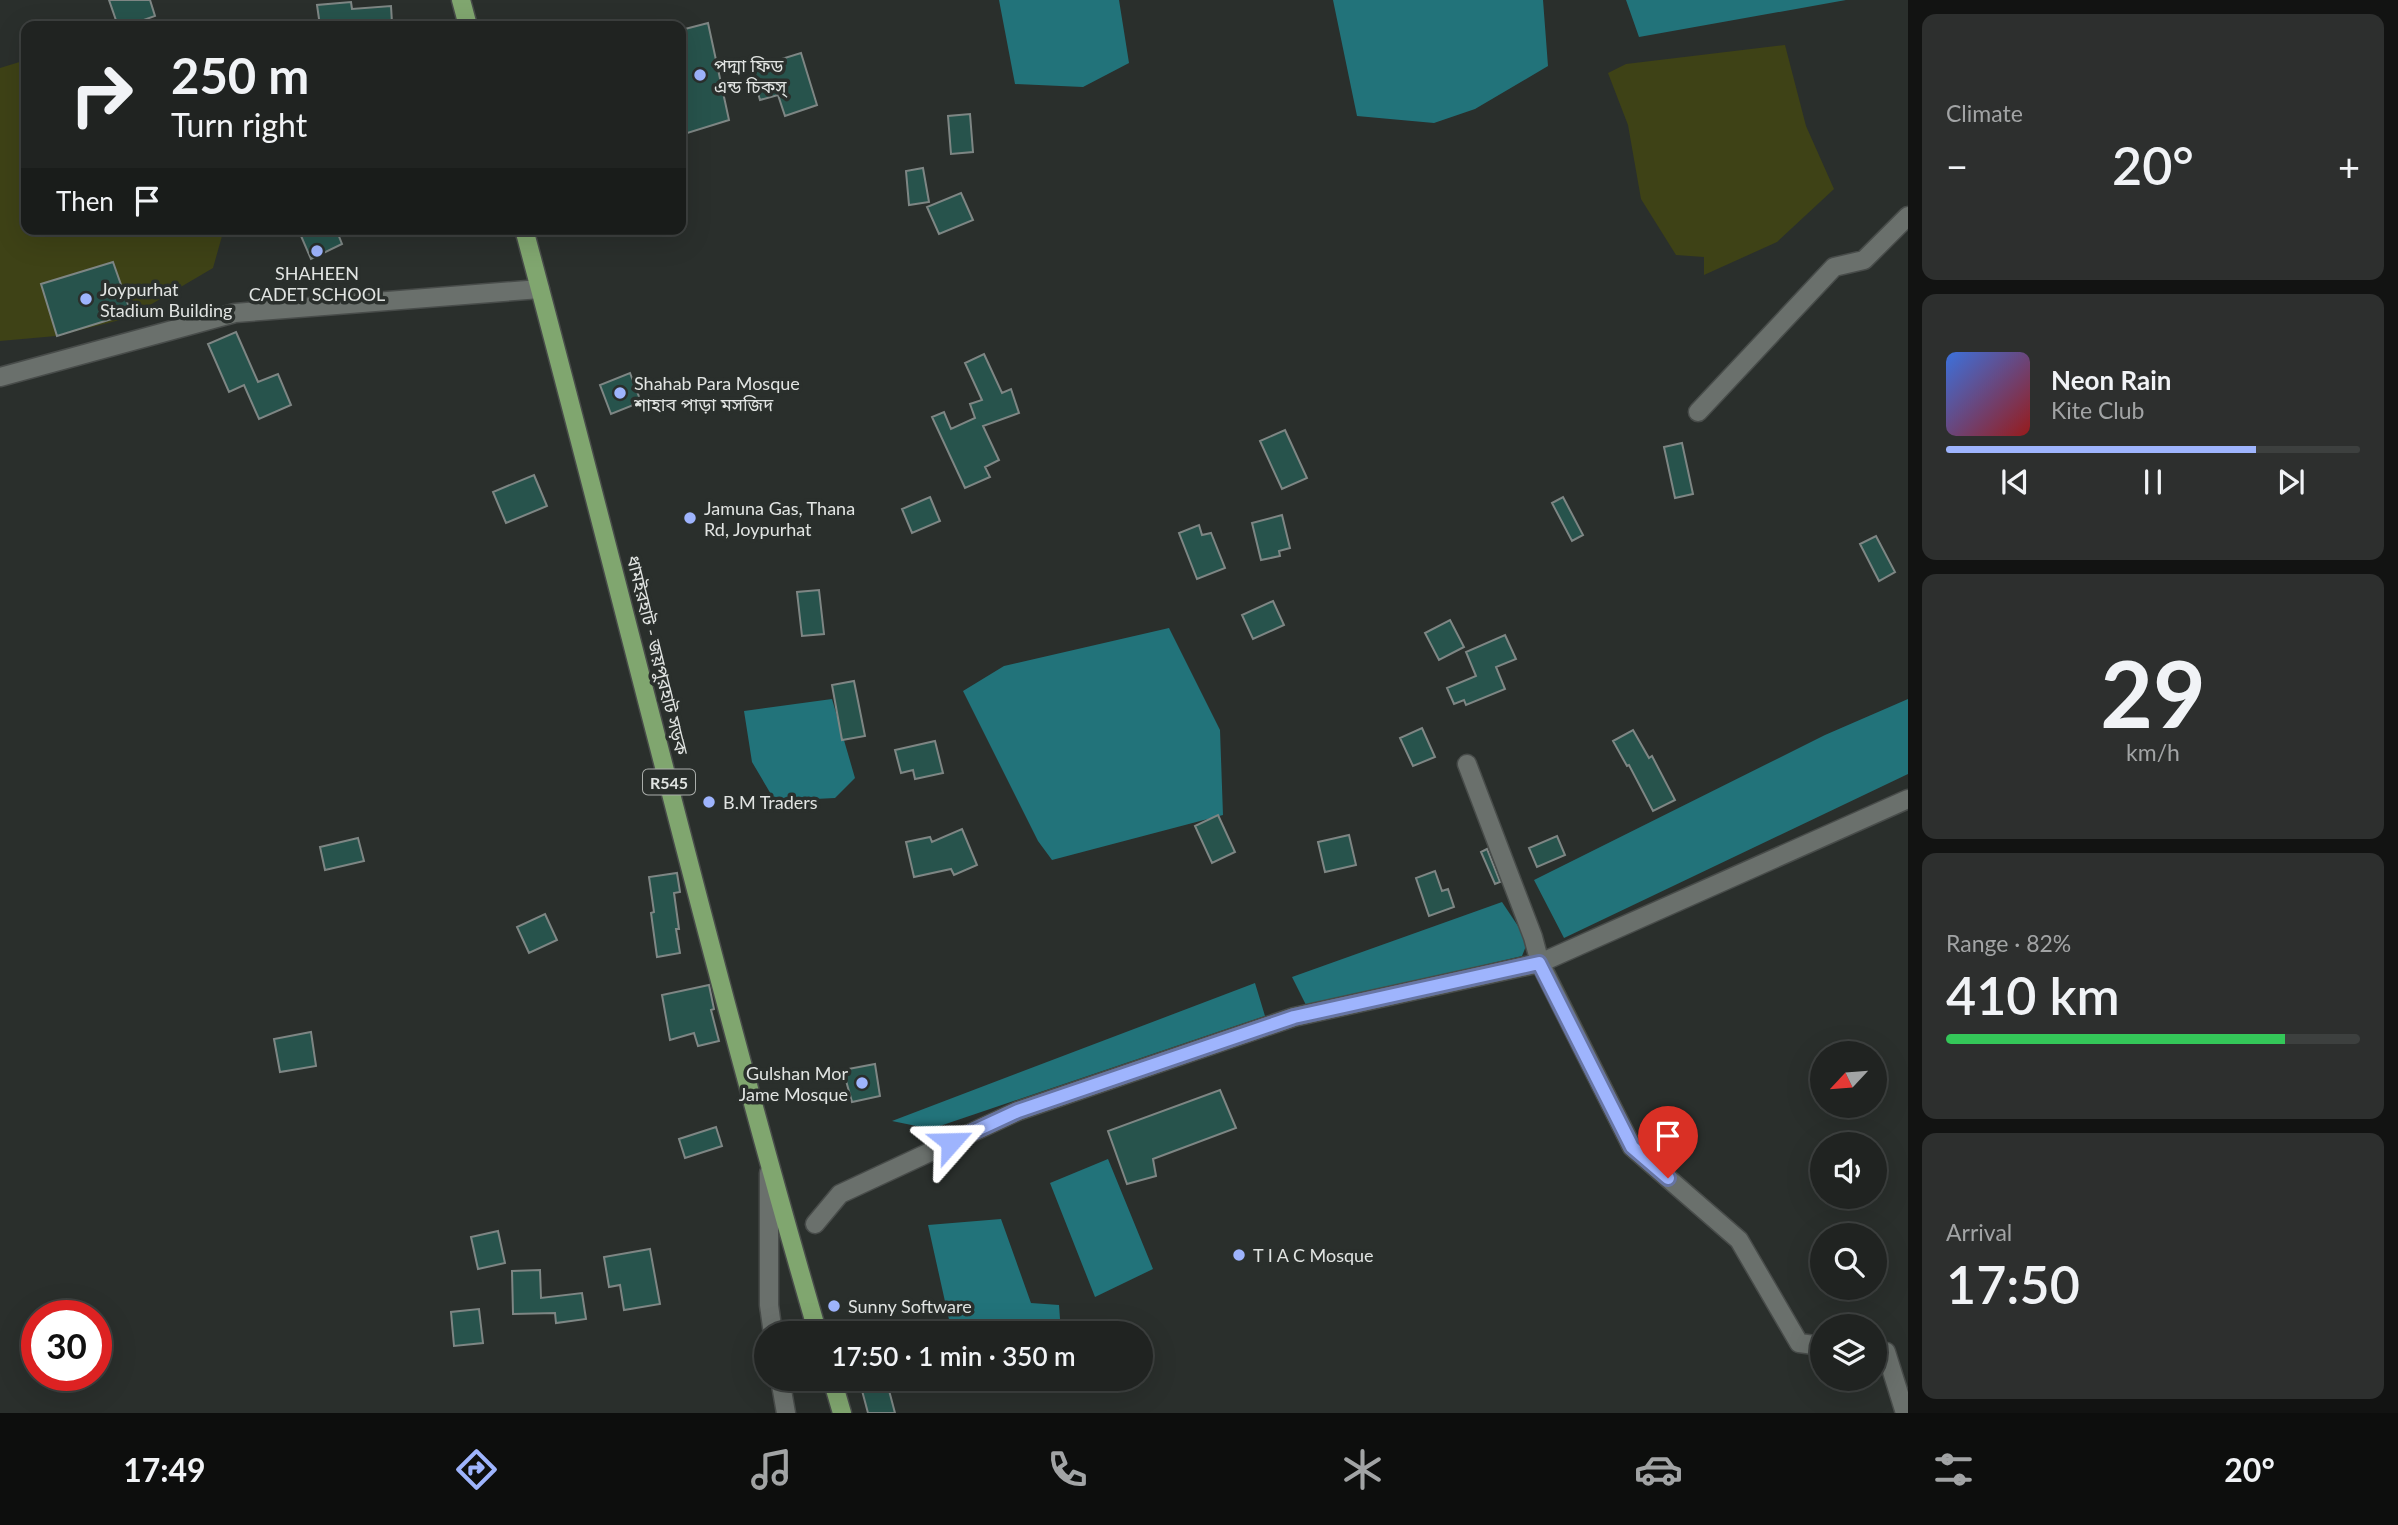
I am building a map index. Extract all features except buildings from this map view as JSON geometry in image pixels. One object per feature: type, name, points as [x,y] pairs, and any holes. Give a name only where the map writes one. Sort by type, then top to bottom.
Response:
[{"type":"main road","points":[[461,0],[467,21]]},
{"type":"main road","name":"ধামইরহাট - জয়পুরহাট সড়ক","points":[[526,235],[721,985],[763,1133],[768,1164],[814,1321]]},
{"type":"main road","points":[[836,1391],[842,1413]]},
{"type":"street","points":[[1698,412],[1834,267],[1864,260],[1908,216]]},
{"type":"street","points":[[0,377],[235,313],[540,289]]},
{"type":"street","points":[[1467,764],[1533,937],[1539,963],[1632,1147],[1739,1240],[1799,1343],[1810,1344]]},
{"type":"street","points":[[815,1224],[840,1194],[1018,1111],[1294,1017],[1539,963],[1908,799]]},
{"type":"street","points":[[768,1164],[769,1305],[772,1321]]},
{"type":"street","points":[[1887,1355],[1905,1413]]},
{"type":"street","points":[[782,1391],[786,1413]]},
{"type":"green space","points":[[1785,45],[1806,126],[1834,189],[1777,242],[1704,275],[1704,257],[1676,255],[1641,199],[1628,125],[1608,73],[1626,64]]},
{"type":"green space","points":[[21,62],[21,235],[222,235],[213,268],[128,318],[56,336],[0,341],[0,68]]},
{"type":"water","points":[[999,0],[1119,0],[1129,63],[1083,87],[1015,84]]},
{"type":"water","points":[[1333,0],[1543,0],[1548,66],[1475,109],[1434,123],[1357,116]]},
{"type":"water","points":[[1626,0],[1846,0],[1639,37]]},
{"type":"water","points":[[1169,628],[1220,730],[1223,815],[1052,860],[1038,841],[963,691],[1004,666]]},
{"type":"water","points":[[832,699],[855,778],[835,798],[775,801],[752,762],[744,711]]},
{"type":"water","points":[[1908,699],[1908,774],[1564,938],[1534,880],[1825,735]]},
{"type":"water","points":[[1502,902],[1528,941],[1522,956],[1307,1007],[1292,977]]},
{"type":"water","points":[[1255,983],[1265,1016],[931,1129],[892,1121]]},
{"type":"water","points":[[1108,1159],[1153,1269],[1095,1297],[1050,1183]]},
{"type":"water","points":[[1001,1219],[1031,1303],[1059,1305],[1060,1321],[949,1321],[928,1225]]},
{"type":"place","name":"পদ্মা ফিড এন্ড চিকস্‌","points":[[700,75]]},
{"type":"place","name":"SHAHEEN CADET SCHOOL","points":[[317,251]]},
{"type":"place","name":"Joypurhat Stadium Building","points":[[86,299]]},
{"type":"place","name":"Shahab Para Mosque শাহাব পাড়া মসজিদ","points":[[620,393]]},
{"type":"place","name":"Jamuna Gas, Thana Rd, Joypurhat","points":[[690,518]]},
{"type":"place","name":"B.M Traders","points":[[709,802]]},
{"type":"place","name":"Gulshan Mor Jame Mosque","points":[[862,1083]]},
{"type":"place","name":"T I A C Mosque","points":[[1239,1255]]},
{"type":"place","name":"Sunny Software","points":[[834,1306]]},
{"type":"route","points":[[951,1142],[1018,1111],[1294,1017],[1539,963],[1632,1147],[1668,1178]]}]
